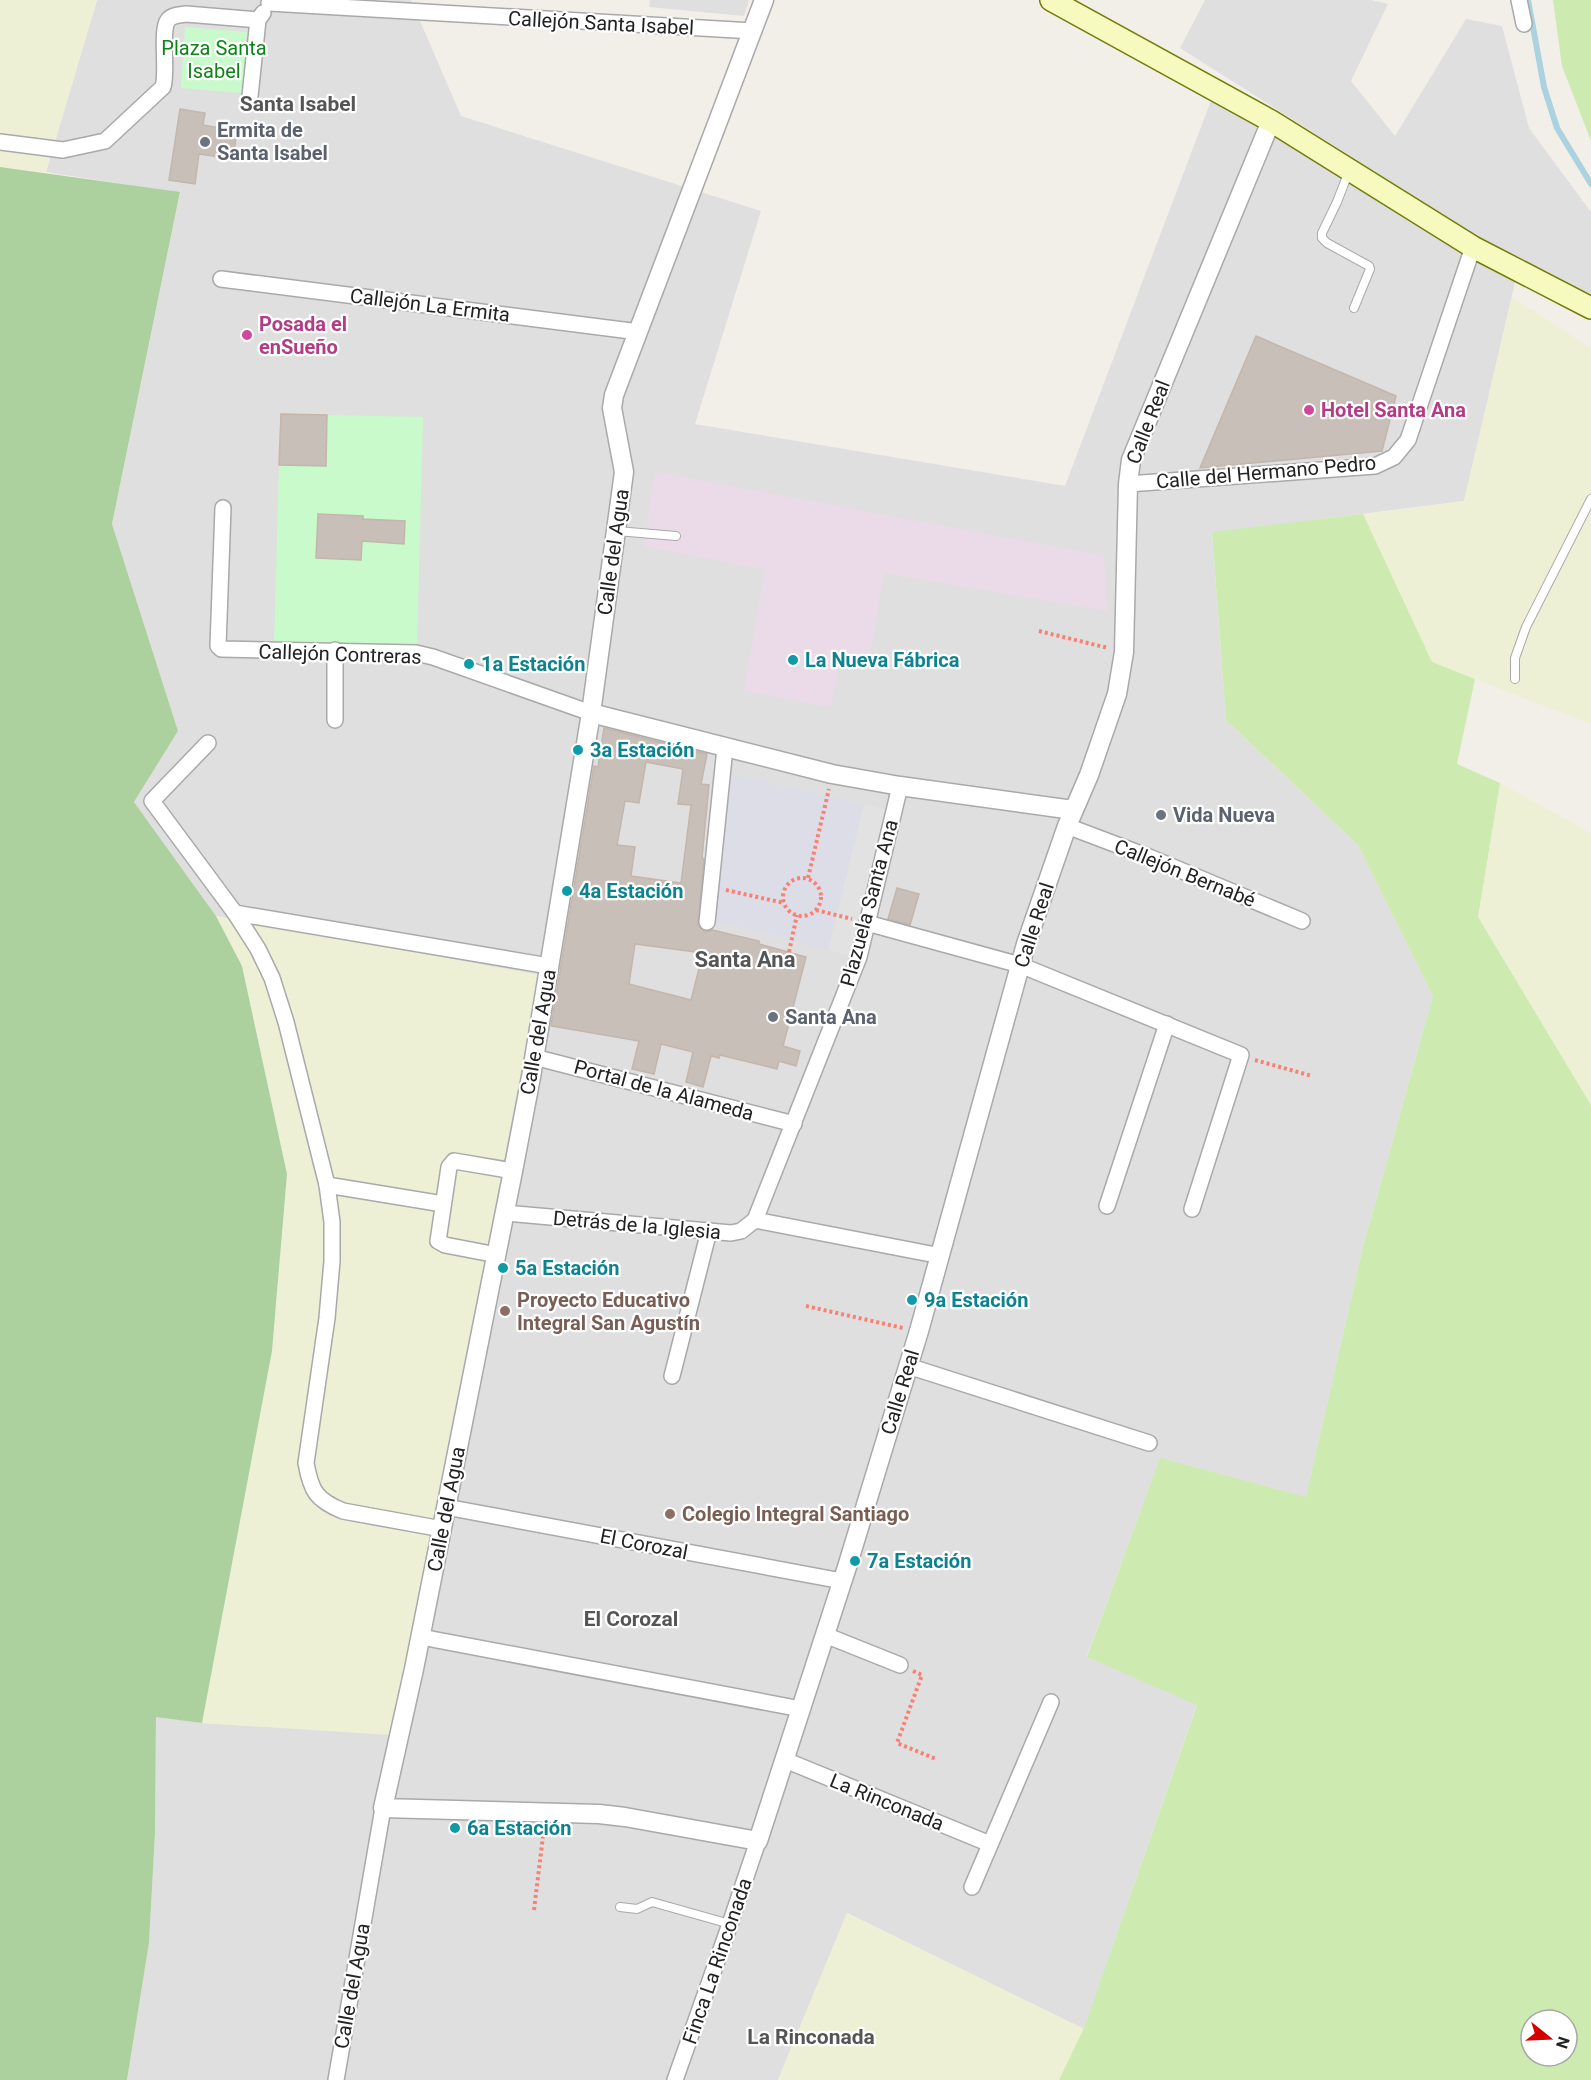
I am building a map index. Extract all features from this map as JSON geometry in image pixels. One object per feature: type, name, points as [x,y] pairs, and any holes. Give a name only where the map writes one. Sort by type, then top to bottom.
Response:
[{"type":"main road","points":[[1052,0],[1271,121],[1473,247],[1591,308]]},
{"type":"street","name":"Calle del Agua","points":[[336,2080],[383,1809],[421,1637],[513,1171],[591,713],[624,472],[612,408],[614,395],[764,0]]},
{"type":"street","points":[[1520,0],[1524,24]]},
{"type":"street","name":"Callejón Santa Isabel","points":[[269,2],[753,31]]},
{"type":"street","points":[[250,96],[258,20],[269,2]]},
{"type":"street","points":[[0,141],[63,150],[105,141],[163,87],[165,29],[169,19],[176,15],[186,14],[258,20]]},
{"type":"street","name":"Calle Real","points":[[785,1760],[843,1581],[919,1331],[1020,965],[1070,818],[1089,775],[1117,694],[1124,652],[1128,484],[1131,460],[1271,121]]},
{"type":"street","name":"Calle del Hermano Pedro","points":[[1128,484],[1374,466],[1394,457],[1408,440],[1473,247]]},
{"type":"street","name":"Callejón La Ermita","points":[[221,279],[639,332]]},
{"type":"street","name":"Callejón Contreras","points":[[223,508],[219,646],[221,649],[416,653],[434,657],[591,713]]},
{"type":"street","points":[[335,651],[335,720]]},
{"type":"street","points":[[591,713],[832,774],[1070,818]]},
{"type":"street","points":[[208,743],[152,801],[235,914],[258,949],[272,978],[286,1022],[327,1185],[332,1222],[332,1261],[327,1318],[306,1463],[309,1484],[317,1496],[329,1506],[343,1511],[442,1529]]},
{"type":"street","points":[[707,922],[725,748]]},
{"type":"street","name":"Plazuela Santa Ana","points":[[755,1220],[859,957],[900,786]]},
{"type":"street","name":"Callejón Bernabé","points":[[1070,818],[1149,857],[1302,921]]},
{"type":"street","points":[[235,914],[549,966]]},
{"type":"street","points":[[867,923],[1020,965],[1241,1055],[1192,1209]]},
{"type":"street","points":[[1107,1206],[1167,1024]]},
{"type":"street","name":"Portal de la Alameda","points":[[534,1057],[794,1124]]},
{"type":"street","points":[[496,1255],[440,1244],[438,1237],[449,1167],[454,1161],[513,1171]]},
{"type":"street","points":[[327,1185],[443,1204]]},
{"type":"street","name":"Detrás de la Iglesia","points":[[505,1212],[731,1233],[741,1231],[755,1220]]},
{"type":"street","points":[[755,1220],[941,1256]]},
{"type":"street","points":[[672,1376],[710,1231]]},
{"type":"street","points":[[908,1366],[1149,1443]]},
{"type":"street","name":"El Corozal","points":[[446,1507],[843,1581]]},
{"type":"street","points":[[825,1635],[900,1665]]},
{"type":"street","points":[[421,1637],[801,1709]]},
{"type":"street","points":[[972,1887],[1051,1702]]},
{"type":"street","points":[[383,1809],[546,1812],[625,1817],[758,1841],[785,1760]]},
{"type":"street","name":"La Rinconada","points":[[785,1760],[990,1844]]},
{"type":"street","name":"Finca La Rinconada","points":[[675,2080],[758,1841]]},
{"type":"lane","points":[[1349,170],[1322,233],[1322,238],[1369,266],[1370,269],[1354,308]]},
{"type":"lane","points":[[1515,679],[1515,658],[1526,627],[1591,499]]},
{"type":"lane","points":[[616,531],[676,536]]},
{"type":"lane","points":[[620,1908],[637,1909],[652,1902],[730,1924]]},
{"type":"path","points":[[1039,631],[1124,652]]},
{"type":"path","points":[[808,878],[832,774]]},
{"type":"path","points":[[808,878],[819,888],[820,904],[810,914],[797,915],[787,909],[783,894],[786,886],[792,880],[808,878]]},
{"type":"path","points":[[712,886],[784,903]]},
{"type":"path","points":[[816,910],[867,923]]},
{"type":"path","points":[[789,952],[797,915]]},
{"type":"path","points":[[1241,1055],[1312,1076]]},
{"type":"path","points":[[806,1306],[919,1331]]},
{"type":"path","points":[[900,1665],[922,1675],[897,1743],[936,1759]]},
{"type":"path","points":[[534,1910],[546,1812]]},
{"type":"shaded area","points":[[97,0],[411,0],[461,116],[761,211],[695,424],[1065,486],[1215,90],[1517,274],[1464,501],[1212,533],[1226,720],[1358,845],[1433,996],[1363,1247],[1306,1498],[1160,1459],[1087,1656],[1197,1704],[1084,2029],[847,1913],[778,2080],[127,2080],[149,1943],[155,1833],[156,1716],[202,1723],[391,1734],[434,1528],[539,975],[216,916],[134,802],[178,731],[112,524],[180,193],[46,172]]},
{"type":"shaded area","points":[[650,0],[749,0],[744,16],[649,7]]},
{"type":"shaded area","points":[[1205,0],[1371,0],[1388,4],[1351,81],[1395,136],[1466,19],[1502,26],[1529,128],[1591,212],[1591,294],[1518,262],[1180,48]]},
{"type":"shaded area","points":[[655,472],[1104,556],[1107,611],[884,573],[868,668],[839,665],[831,707],[744,691],[765,570],[644,546]]},
{"type":"shaded area","points":[[734,775],[864,804],[828,950],[712,920],[724,820]]},
{"type":"shaded area","points":[[864,804],[895,812],[859,957],[828,950]]},
{"type":"green space","points":[[0,0],[97,0],[46,172],[0,167]]},
{"type":"green space","points":[[1553,0],[1591,0],[1591,141],[1562,66]]},
{"type":"green space","name":"Plaza Santa Isabel","points":[[185,27],[247,32],[243,93],[181,88]]},
{"type":"green space","points":[[0,167],[180,192],[112,524],[178,731],[134,802],[216,916],[242,966],[287,1174],[272,1351],[202,1723],[156,1717],[155,1833],[149,1943],[127,2080],[0,2080]]},
{"type":"green space","points":[[1512,297],[1591,348],[1591,724],[1432,663],[1363,514],[1464,501]]},
{"type":"green space","points":[[327,415],[423,417],[417,647],[274,644],[279,465],[325,465]]},
{"type":"green space","points":[[1363,514],[1432,662],[1475,679],[1457,764],[1500,783],[1478,917],[1591,1105],[1591,2080],[1059,2080],[1084,2028],[1197,1705],[1087,1657],[1160,1458],[1306,1497],[1363,1247],[1433,996],[1358,845],[1226,720],[1212,532]]},
{"type":"green space","points":[[1500,783],[1591,833],[1591,1105],[1478,917]]},
{"type":"green space","points":[[216,916],[539,975],[434,1528],[391,1735],[202,1723],[272,1351],[287,1174],[242,966]]},
{"type":"green space","points":[[847,1913],[1084,2029],[1059,2080],[778,2080]]},
{"type":"building","name":"Ermita de Santa Isabel","points":[[180,109],[205,113],[203,125],[237,131],[233,159],[199,154],[195,184],[169,180]]},
{"type":"building","name":"Hotel Santa Ana","points":[[1256,336],[1396,396],[1382,451],[1200,468]]},
{"type":"building","points":[[281,414],[327,415],[326,466],[279,465]]},
{"type":"building","points":[[318,514],[405,521],[404,544],[362,541],[361,560],[316,558]]},
{"type":"building","points":[[604,728],[707,754],[701,784],[709,785],[698,925],[705,932],[713,930],[759,941],[759,944],[806,957],[783,1046],[800,1051],[796,1066],[779,1061],[777,1069],[720,1055],[719,1058],[711,1056],[703,1087],[686,1082],[693,1052],[661,1044],[654,1074],[632,1069],[639,1041],[551,1026],[594,766],[598,767]],"holes":[[[646,762],[683,769],[678,804],[691,805],[681,883],[631,876],[635,847],[617,845],[625,801],[639,803]],[[635,944],[703,953],[691,1000],[629,984]]]},
{"type":"building","points":[[897,888],[919,894],[910,925],[888,919]]},
{"type":"waterway","points":[[1528,0],[1544,87],[1557,128],[1591,184]]},
{"type":"place","name":"Ermita de Santa Isabel","points":[[205,142]]},
{"type":"place","name":"Posada el enSueño","points":[[247,335]]},
{"type":"place","name":"Hotel Santa Ana","points":[[1309,410]]},
{"type":"place","name":"La Nueva Fábrica","points":[[793,660]]},
{"type":"place","name":"1a Estación","points":[[469,664]]},
{"type":"place","name":"3a Estación","points":[[578,750]]},
{"type":"place","name":"Vida Nueva","points":[[1161,815]]},
{"type":"place","name":"4a Estación","points":[[567,891]]},
{"type":"place","name":"Santa Ana","points":[[773,1017]]},
{"type":"place","name":"5a Estación","points":[[503,1268]]},
{"type":"place","name":"9a Estación","points":[[912,1300]]},
{"type":"place","name":"Proyecto Educativo Integral San Agustín","points":[[505,1311]]},
{"type":"place","name":"Colegio Integral Santiago","points":[[670,1514]]},
{"type":"place","name":"7a Estación","points":[[855,1561]]},
{"type":"place","name":"6a Estación","points":[[455,1828]]},
{"type":"district","name":"Santa Isabel","points":[[298,104]]},
{"type":"district","name":"Santa Ana","points":[[745,959]]},
{"type":"district","name":"El Corozal","points":[[631,1619]]},
{"type":"district","name":"La Rinconada","points":[[811,2037]]}]
